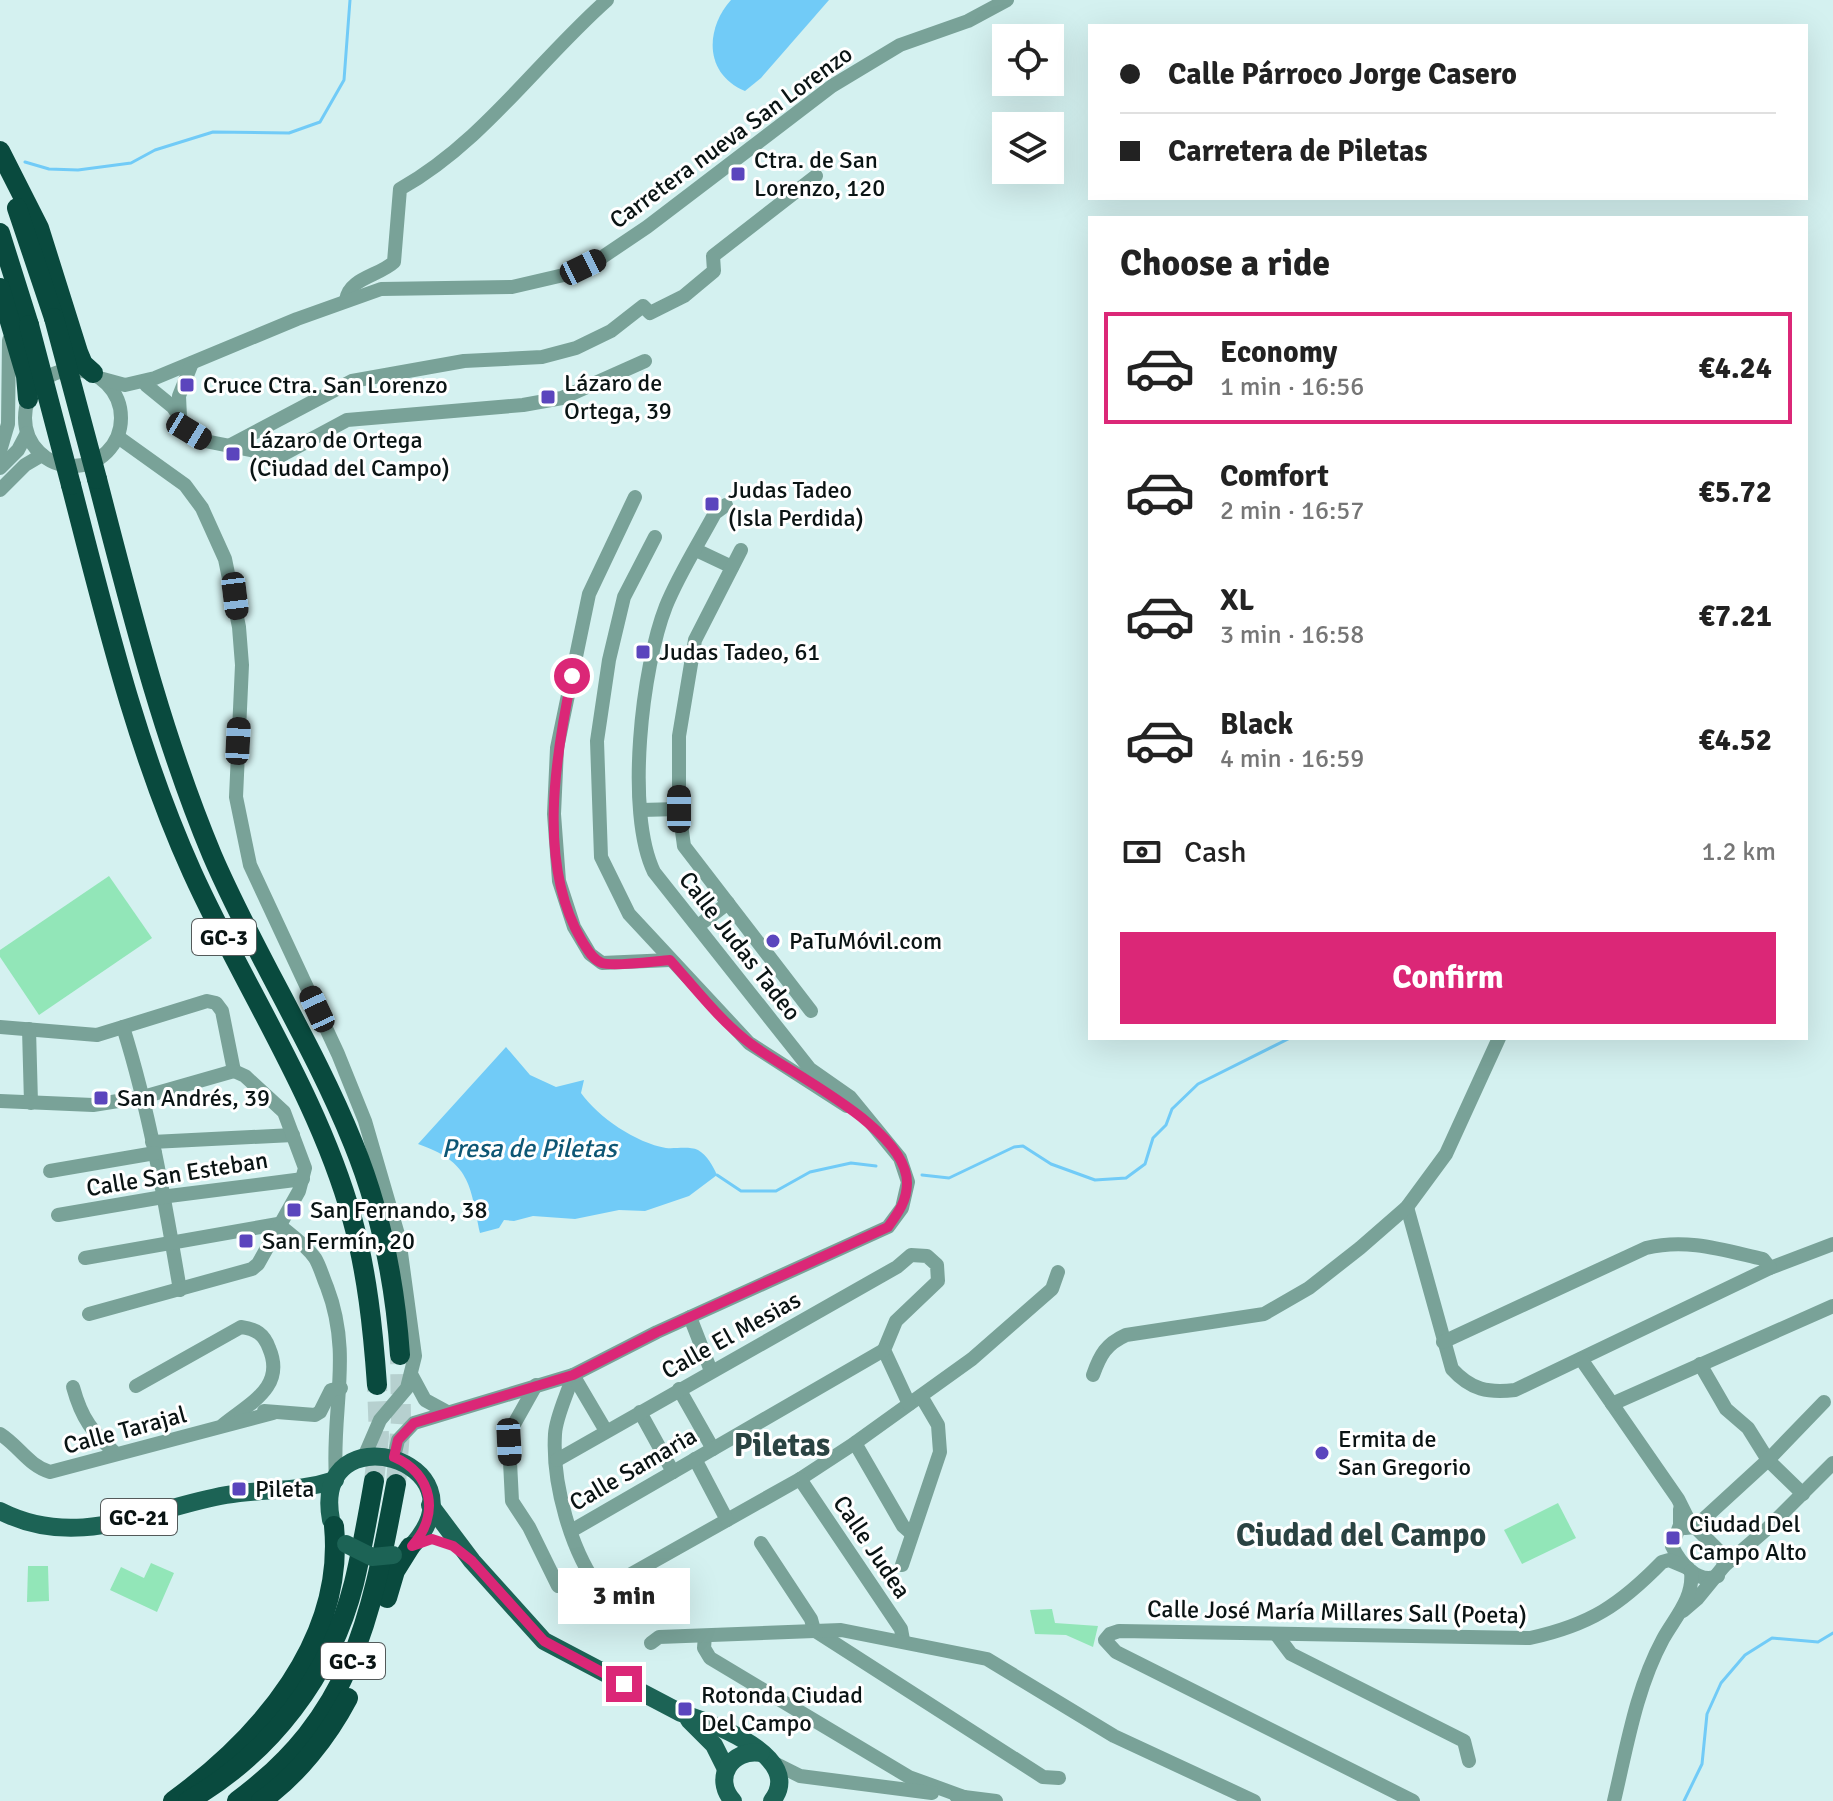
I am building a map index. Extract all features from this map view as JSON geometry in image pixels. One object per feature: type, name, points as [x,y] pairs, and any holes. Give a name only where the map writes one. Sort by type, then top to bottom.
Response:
[{"type":"highway","points":[[0,151],[39,228],[83,364],[98,376]]},
{"type":"highway","name":"GC-3","points":[[0,171],[24,226],[54,318],[159,712],[185,786],[214,857],[354,1144],[378,1223],[390,1277],[400,1355]]},
{"type":"highway","name":"GC-3","points":[[0,233],[29,325],[132,710],[162,800],[191,871],[300,1089],[330,1155],[348,1205],[366,1281],[377,1385]]},
{"type":"highway","points":[[0,288],[26,376],[28,399]]},
{"type":"highway","name":"GC-3","points":[[188,1801],[237,1768],[287,1716],[309,1687],[344,1616],[354,1584],[374,1481]]},
{"type":"highway","name":"GC-3","points":[[237,1801],[281,1764],[307,1734],[352,1664],[376,1593],[396,1484]]},
{"type":"highway","points":[[173,1801],[234,1750],[270,1714],[295,1677],[319,1623],[327,1594],[336,1554],[332,1523]]},
{"type":"highway","points":[[261,1801],[290,1776],[321,1740],[342,1708],[379,1631],[395,1571],[405,1549]]},
{"type":"main road","points":[[360,1459],[392,1457],[413,1468]]},
{"type":"main road","name":"GC-21","points":[[0,1511],[23,1523],[58,1530],[92,1529],[225,1495],[306,1490],[336,1479],[360,1459]]},
{"type":"main road","name":"GC-21","points":[[413,1468],[428,1491],[430,1505],[472,1561],[544,1641],[681,1713],[704,1720],[768,1759]]},
{"type":"main road","points":[[332,1523],[329,1508],[336,1479]]},
{"type":"main road","name":"GC-21","points":[[279,1491],[315,1501],[346,1544],[372,1557],[405,1549],[425,1540],[440,1540],[472,1561]]},
{"type":"main road","points":[[405,1549],[422,1534],[430,1505]]},
{"type":"main road","name":"GC-21","points":[[681,1713],[714,1745],[726,1769],[724,1788],[733,1801]]},
{"type":"main road","points":[[726,1769],[730,1762],[744,1753],[768,1759],[781,1782],[777,1797]]},
{"type":"street","points":[[346,300],[347,292],[354,284],[394,262],[400,189],[430,173],[518,92],[607,0]]},
{"type":"street","name":"Carretera nueva San Lorenzo","points":[[121,411],[123,400],[155,379],[346,300],[381,289],[512,287],[568,274],[598,260],[647,227],[832,86],[900,45],[968,21],[1007,0]]},
{"type":"street","points":[[229,446],[352,381],[464,361],[542,357],[576,348],[611,331],[643,306],[650,313],[684,296],[714,271],[713,256],[816,176]]},
{"type":"street","points":[[0,305],[10,345],[11,385],[8,424],[0,451]]},
{"type":"street","points":[[155,379],[189,431],[205,441],[280,456],[347,420],[523,405],[562,398],[645,361]]},
{"type":"street","points":[[177,412],[179,396],[192,363]]},
{"type":"street","points":[[102,457],[118,437],[121,411],[112,388],[98,376],[63,370],[48,376],[28,399],[25,410],[27,433],[42,455],[56,463],[72,466],[87,464],[115,453],[147,459]]},
{"type":"street","name":"Carretera nueva San Lorenzo","points":[[98,376],[125,385],[155,379]]},
{"type":"street","points":[[0,468],[18,450],[27,433]]},
{"type":"street","points":[[118,437],[185,485],[202,508],[225,559],[235,596],[241,652],[236,797],[250,865],[338,1054],[381,1168],[399,1238],[415,1356],[407,1388],[380,1420],[360,1459],[342,1447],[336,1423]]},
{"type":"street","points":[[0,490],[25,465],[42,455]]},
{"type":"street","points":[[635,497],[589,594],[557,748],[554,814],[559,881],[574,927],[590,954],[602,963],[670,960]]},
{"type":"street","name":"Calle Judas Tadeo","points":[[726,505],[715,513],[668,603],[655,639],[640,734],[643,851],[810,1069],[850,1097],[865,1117]]},
{"type":"street","points":[[392,1457],[403,1435],[414,1423],[573,1375],[690,1317],[888,1227],[902,1208],[908,1182],[900,1158],[865,1117],[749,1043],[629,914],[601,857],[597,741],[609,660],[624,597],[655,537]]},
{"type":"street","points":[[696,550],[732,567]]},
{"type":"street","points":[[741,550],[695,640],[679,736],[679,809],[684,846],[811,1011]]},
{"type":"street","points":[[641,810],[679,809]]},
{"type":"street","points":[[698,926],[728,903]]},
{"type":"street","points":[[0,1027],[97,1035],[207,1001],[216,1003],[222,1011],[234,1071]]},
{"type":"street","points":[[123,1027],[143,1097],[165,1197],[180,1290]]},
{"type":"street","points":[[29,1029],[31,1103]]},
{"type":"street","points":[[1093,1375],[1101,1352],[1112,1341],[1126,1335],[1264,1314],[1287,1303],[1360,1248],[1407,1207],[1446,1154],[1498,1040]]},
{"type":"street","points":[[0,1101],[81,1106],[143,1097],[234,1071],[245,1076],[284,1112],[305,1168],[303,1179],[252,1269],[89,1314]]},
{"type":"street","points":[[50,1171],[154,1147],[293,1135]]},
{"type":"street","name":"Calle San Esteban","points":[[58,1215],[303,1179]]},
{"type":"street","points":[[1407,1207],[1452,1369],[1463,1382],[1478,1390],[1495,1392],[1515,1390],[1770,1268],[1833,1244]]},
{"type":"street","points":[[85,1258],[278,1224],[304,1245],[316,1260],[321,1273],[342,1354],[336,1423],[336,1479]]},
{"type":"street","points":[[1443,1342],[1646,1248],[1667,1243],[1690,1243],[1763,1259],[1770,1268]]},
{"type":"street","name":"Calle El Mesias","points":[[557,1460],[897,1267],[911,1255],[927,1256],[937,1265],[938,1281],[896,1321],[884,1350]]},
{"type":"street","points":[[573,1375],[555,1432],[563,1510],[591,1578],[601,1591],[800,1479],[855,1443],[972,1359],[1052,1289],[1058,1272]]},
{"type":"street","points":[[1612,1404],[1833,1306]]},
{"type":"street","points":[[690,1317],[711,1371]]},
{"type":"street","points":[[136,1386],[241,1327],[262,1333],[276,1372],[271,1385],[220,1428]]},
{"type":"street","points":[[884,1350],[915,1400],[938,1425],[940,1452],[902,1565]]},
{"type":"street","name":"Calle Samaria","points":[[571,1531],[884,1350]]},
{"type":"street","points":[[1581,1359],[1678,1499],[1693,1527],[1722,1554],[1721,1571],[1710,1580],[1689,1569],[1672,1546],[1682,1516],[1678,1499]]},
{"type":"street","points":[[1700,1364],[1726,1409],[1748,1428],[1768,1460],[1803,1494]]},
{"type":"street","points":[[411,1374],[425,1400],[447,1412]]},
{"type":"street","points":[[573,1375],[606,1431]]},
{"type":"street","points":[[536,1385],[513,1426],[509,1442],[512,1501],[529,1527],[558,1586]]},
{"type":"street","points":[[73,1387],[81,1415],[91,1430],[116,1454]]},
{"type":"street","name":"Calle Tarajal","points":[[0,1434],[37,1468],[50,1472],[273,1413],[315,1415],[320,1412],[331,1390],[341,1388]]},
{"type":"street","points":[[679,1389],[713,1449]]},
{"type":"street","points":[[255,1399],[260,1408],[273,1413]]},
{"type":"street","points":[[1675,1538],[1686,1528],[1693,1527],[1768,1460],[1824,1402]]},
{"type":"street","points":[[391,1410],[384,1434],[392,1457]]},
{"type":"street","points":[[640,1412],[673,1472]]},
{"type":"street","points":[[403,1435],[405,1453],[413,1468]]},
{"type":"street","points":[[855,1443],[903,1526],[911,1533]]},
{"type":"street","points":[[695,1459],[727,1520]]},
{"type":"street","points":[[1678,1616],[1833,1463]]},
{"type":"street","name":"Calle Judea","points":[[800,1479],[911,1642]]},
{"type":"street","name":"Calle José María Millares Sall (Poeta)","points":[[1650,1574],[1675,1538]]},
{"type":"street","points":[[761,1543],[811,1619],[814,1630],[1043,1777],[1059,1778]]},
{"type":"street","name":"Calle José María Millares Sall (Poeta)","points":[[1413,1801],[1116,1652],[1105,1640],[1119,1631],[1530,1638],[1579,1625],[1602,1614],[1662,1562],[1669,1560],[1689,1569]]},
{"type":"street","points":[[1614,1801],[1640,1691],[1664,1637],[1690,1592],[1689,1569]]},
{"type":"street","points":[[651,1643],[659,1637],[814,1630],[858,1632],[987,1659],[1114,1736],[1254,1801]]},
{"type":"street","points":[[856,1656],[849,1644],[851,1636],[858,1632]]},
{"type":"street","points":[[1276,1634],[1291,1654],[1464,1741],[1469,1761]]},
{"type":"street","points":[[705,1636],[704,1648],[710,1658],[876,1758],[926,1785],[964,1797]]},
{"type":"street","points":[[868,1785],[882,1780],[884,1773],[876,1758]]},
{"type":"street","points":[[768,1759],[800,1776],[868,1785],[913,1796],[996,1801]]},
{"type":"street","points":[[777,1797],[791,1784],[819,1778]]},
{"type":"green space","points":[[109,876],[152,938],[39,1015],[0,957],[0,950]]},
{"type":"green space","points":[[1558,1503],[1576,1538],[1522,1564],[1504,1530]]},
{"type":"green space","points":[[151,1563],[174,1573],[157,1612],[110,1590],[121,1567],[144,1578]]},
{"type":"green space","points":[[28,1566],[48,1566],[49,1601],[27,1602]]},
{"type":"green space","points":[[1052,1609],[1055,1623],[1098,1626],[1093,1647],[1066,1635],[1035,1634],[1030,1610]]},
{"type":"water","points":[[731,0],[829,0],[761,78],[745,91],[722,74],[713,50],[716,24]]},
{"type":"water","name":"Presa de Piletas","points":[[506,1047],[530,1075],[556,1087],[584,1080],[581,1093],[597,1111],[619,1128],[654,1145],[698,1150],[712,1164],[717,1175],[689,1196],[645,1211],[619,1210],[575,1219],[533,1216],[504,1220],[499,1228],[480,1233],[465,1177],[448,1159],[418,1144]]},
{"type":"waterway","points":[[25,162],[49,169],[78,170],[131,163],[155,150],[213,132],[289,133],[320,122],[344,80],[350,0]]},
{"type":"waterway","points":[[922,1175],[949,1178],[1014,1147],[1023,1146],[1051,1164],[1095,1180],[1126,1178],[1145,1164],[1153,1138],[1166,1125],[1172,1109],[1198,1084],[1286,1040]]},
{"type":"waterway","points":[[717,1175],[741,1191],[776,1191],[810,1172],[851,1163],[876,1166]]},
{"type":"waterway","points":[[1684,1801],[1702,1764],[1707,1714],[1721,1683],[1745,1655],[1772,1638],[1818,1642],[1833,1633]]},
{"type":"tunnel","points":[[396,1484],[401,1419],[400,1355]]},
{"type":"tunnel","points":[[374,1481],[379,1437],[377,1385]]},
{"type":"place","name":"Ctra. de San Lorenzo, 120","points":[[738,174]]},
{"type":"place","name":"Cruce Ctra. San Lorenzo","points":[[187,385]]},
{"type":"place","name":"Lázaro de Ortega, 39","points":[[548,397]]},
{"type":"place","name":"Lázaro de Ortega (Ciudad del Campo)","points":[[233,454]]},
{"type":"place","name":"Judas Tadeo (Isla Perdida)","points":[[712,504]]},
{"type":"place","name":"Judas Tadeo, 61","points":[[643,652]]},
{"type":"place","name":"PaTuMóvil.com","points":[[773,941]]},
{"type":"place","name":"San Andrés, 39","points":[[101,1098]]},
{"type":"place","name":"San Fernando, 38","points":[[294,1210]]},
{"type":"place","name":"San Fermín, 20","points":[[246,1241]]},
{"type":"place","name":"Ermita de San Gregorio","points":[[1322,1453]]},
{"type":"place","name":"Pileta","points":[[239,1489]]},
{"type":"place","name":"Ciudad Del Campo Alto","points":[[1673,1538]]},
{"type":"place","name":"Rotonda Ciudad Del Campo","points":[[685,1709]]},
{"type":"district","name":"Piletas","points":[[782,1445]]},
{"type":"district","name":"Ciudad del Campo","points":[[1361,1535]]},
{"type":"route","points":[[572,676],[557,748],[554,814],[559,881],[574,927],[590,954],[602,963],[670,960],[749,1043],[865,1117],[900,1158],[908,1182],[902,1208],[888,1227],[657,1332],[573,1375],[434,1415],[410,1425],[398,1440],[394,1457],[413,1468],[422,1479],[430,1505],[422,1534],[412,1546],[432,1539],[453,1546],[472,1561],[544,1641],[624,1684]]}]
